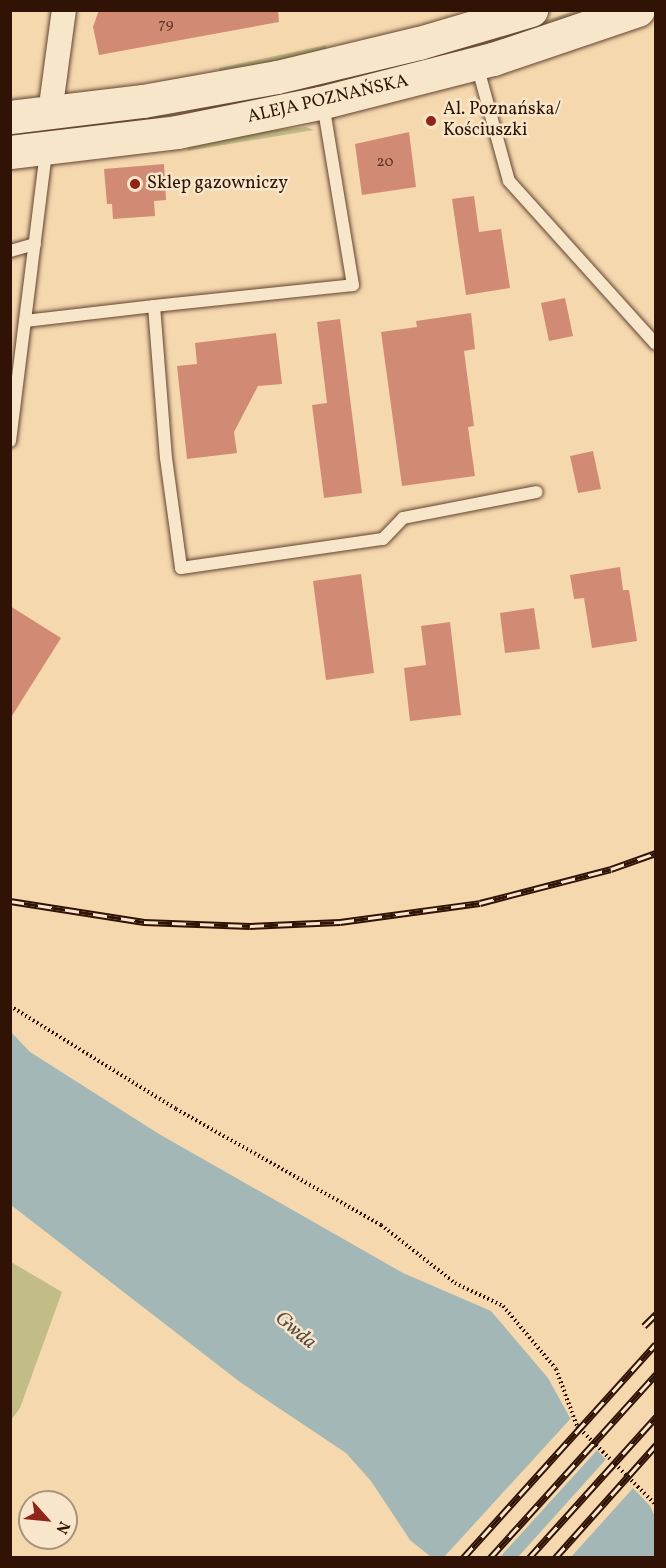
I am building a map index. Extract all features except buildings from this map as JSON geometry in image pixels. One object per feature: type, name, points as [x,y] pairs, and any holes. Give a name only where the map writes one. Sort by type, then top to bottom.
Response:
[{"type":"main road","name":"ALEJA POZNAŃSKA","points":[[10,117],[50,113],[277,77],[474,19],[531,10]]},
{"type":"main road","name":"ALEJA POZNAŃSKA","points":[[10,152],[177,132],[323,102],[477,63],[638,10]]},
{"type":"main road","points":[[46,149],[50,113]]},
{"type":"street","points":[[50,113],[64,10]]},
{"type":"lane","points":[[477,63],[509,181],[656,344]]},
{"type":"lane","points":[[25,321],[353,285],[323,102]]},
{"type":"lane","points":[[10,441],[46,149]]},
{"type":"lane","points":[[10,251],[35,244]]},
{"type":"lane","points":[[154,306],[166,458],[181,568],[383,539],[403,518],[537,492]]},
{"type":"path","points":[[10,1006],[176,1109],[381,1225],[455,1283],[503,1306],[556,1370],[577,1426],[656,1505]]},
{"type":"shaded area","points":[[575,11],[601,11],[415,67],[194,114],[193,108],[534,24]]},
{"type":"shaded area","points":[[326,45],[327,52],[220,74],[219,68]]},
{"type":"shaded area","points":[[306,127],[314,130],[187,151],[190,145],[248,133]]},
{"type":"shaded area","points":[[11,1262],[62,1292],[20,1408],[11,1420]]},
{"type":"water","name":"Gwda","points":[[10,1031],[30,1052],[159,1134],[403,1273],[491,1311],[548,1378],[575,1427],[650,1506],[655,1517],[655,1557],[431,1557],[410,1540],[371,1481],[346,1453],[240,1382],[11,1205]]},
{"type":"pier","points":[[573,1416],[599,1448],[500,1557],[444,1557]]},
{"type":"pier","points":[[608,1457],[635,1486],[571,1557],[518,1557]]},
{"type":"railway","points":[[10,901],[144,922],[250,926],[340,922],[480,903],[611,869],[656,853]]},
{"type":"railway","points":[[644,1326],[656,1314]]},
{"type":"railway","points":[[463,1558],[656,1344]]},
{"type":"railway","points":[[490,1558],[656,1374]]},
{"type":"railway","points":[[529,1558],[656,1417]]},
{"type":"railway","points":[[555,1558],[656,1445]]},
{"type":"place","name":"Al. Poznańska/ Kościuszki","points":[[431,121]]},
{"type":"place","name":"Sklep gazowniczy","points":[[135,184]]}]
